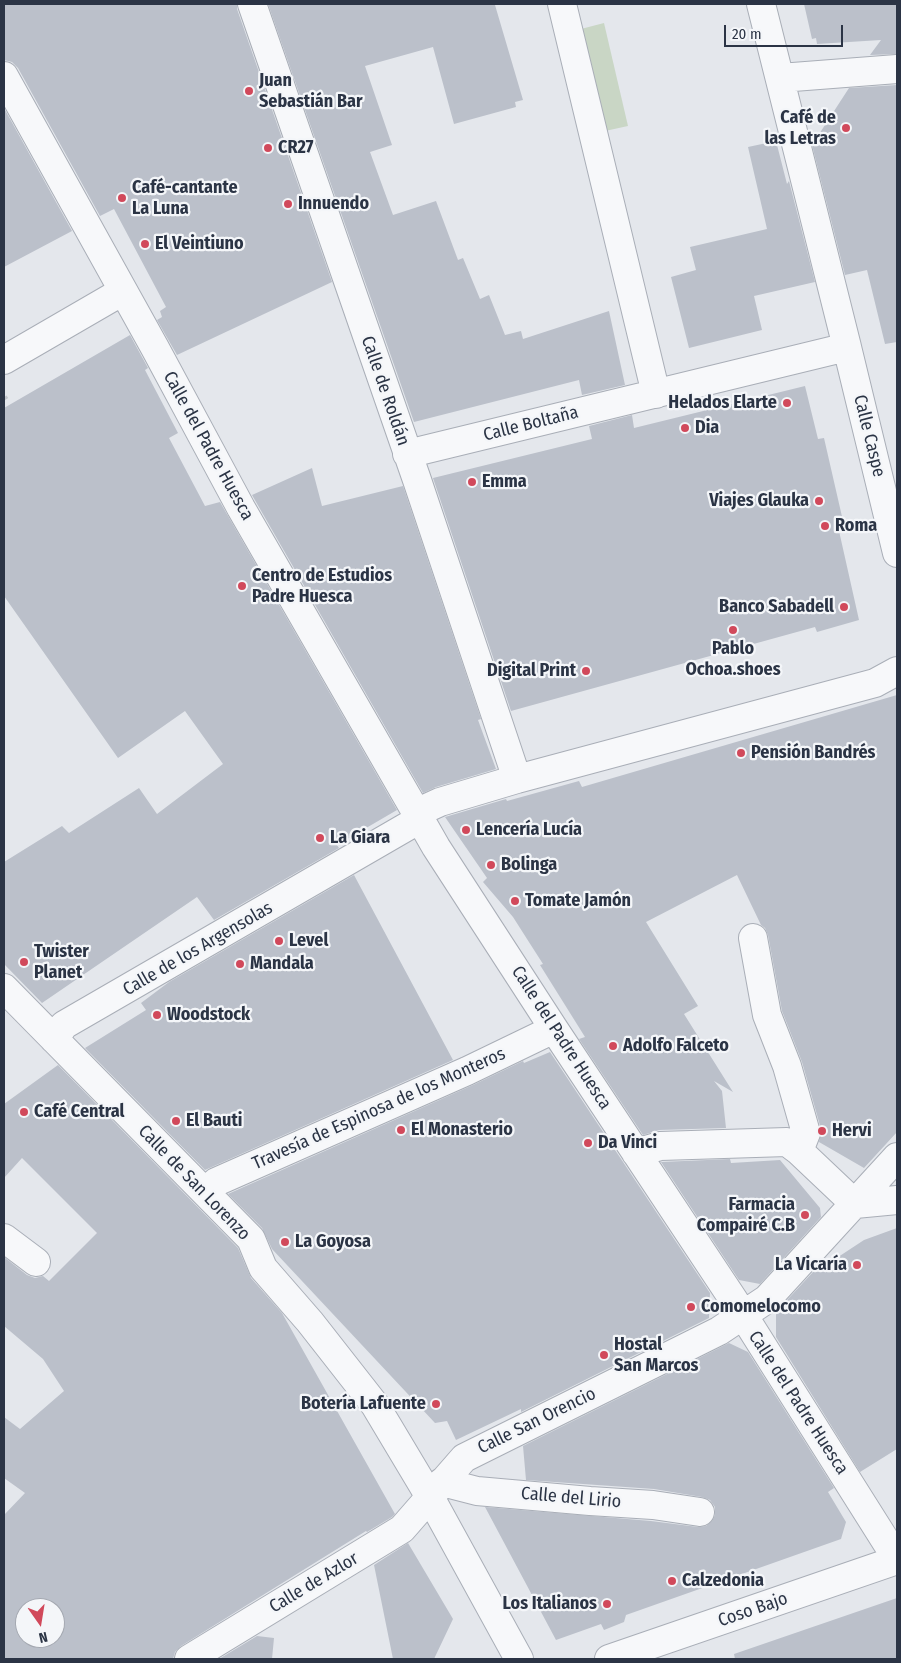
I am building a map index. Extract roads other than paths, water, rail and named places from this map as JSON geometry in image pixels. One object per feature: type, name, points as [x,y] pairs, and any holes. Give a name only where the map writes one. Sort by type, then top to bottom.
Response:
[{"type":"street","name":"Calle de Roldán","points":[[252,4],[517,779]]},
{"type":"street","points":[[562,4],[656,394]]},
{"type":"street","name":"Calle Caspe","points":[[761,4],[897,553]]},
{"type":"street","points":[[780,78],[897,69]]},
{"type":"street","name":"Calle del Padre Huesca","points":[[4,76],[241,508],[436,847],[742,1315],[897,1559]]},
{"type":"street","points":[[4,360],[123,291]]},
{"type":"street","name":"Calle Boltaña","points":[[407,454],[847,348]]},
{"type":"street","name":"Calle de los Argensolas","points":[[54,1039],[64,1025],[346,862],[440,802],[517,779],[874,683],[897,671]]},
{"type":"street","points":[[753,938],[767,1015],[787,1066],[806,1133],[800,1151]]},
{"type":"street","name":"Calle de San Lorenzo","points":[[4,988],[252,1239],[263,1268],[310,1322],[375,1405],[436,1489],[519,1659]]},
{"type":"street","name":"Travesía de Espinosa de los Monteros","points":[[205,1192],[216,1182],[467,1071],[554,1029]]},
{"type":"street","points":[[636,1152],[660,1146],[787,1142],[800,1151],[855,1204],[897,1200]]},
{"type":"street","name":"Calle San Orencio","points":[[436,1489],[464,1458],[719,1331],[768,1299],[897,1157]]},
{"type":"street","points":[[4,1238],[36,1262]]},
{"type":"street","name":"Calle del Lirio","points":[[436,1489],[653,1505],[700,1512]]},
{"type":"street","name":"Calle de Azlor","points":[[189,1659],[402,1529],[436,1489]]},
{"type":"street","name":"Coso Bajo","points":[[609,1659],[897,1559]]},
{"type":"place","name":"Juan Sebastián Bar","points":[[249,91]]},
{"type":"place","name":"Café de las Letras","points":[[846,128]]},
{"type":"place","name":"CR27","points":[[268,148]]},
{"type":"place","name":"Café-cantante La Luna","points":[[122,198]]},
{"type":"place","name":"Innuendo","points":[[288,204]]},
{"type":"place","name":"El Veintiuno","points":[[145,244]]},
{"type":"place","name":"Helados Elarte","points":[[787,403]]},
{"type":"place","name":"Dia","points":[[685,428]]},
{"type":"place","name":"Emma","points":[[472,482]]},
{"type":"place","name":"Viajes Glauka","points":[[819,501]]},
{"type":"place","name":"Roma","points":[[825,526]]},
{"type":"place","name":"Centro de Estudios Padre Huesca","points":[[242,586]]},
{"type":"place","name":"Banco Sabadell","points":[[844,607]]},
{"type":"place","name":"Pablo Ochoa.shoes","points":[[733,630]]},
{"type":"place","name":"Digital Print","points":[[586,671]]},
{"type":"place","name":"Pensión Bandrés","points":[[741,753]]},
{"type":"place","name":"Lencería Lucía","points":[[466,830]]},
{"type":"place","name":"La Giara","points":[[320,838]]},
{"type":"place","name":"Bolinga","points":[[491,865]]},
{"type":"place","name":"Tomate Jamón","points":[[515,901]]},
{"type":"place","name":"Level","points":[[279,941]]},
{"type":"place","name":"Twister Planet","points":[[24,962]]},
{"type":"place","name":"Mandala","points":[[240,964]]},
{"type":"place","name":"Woodstock","points":[[157,1015]]},
{"type":"place","name":"Adolfo Falceto","points":[[613,1046]]},
{"type":"place","name":"Café Central","points":[[24,1112]]},
{"type":"place","name":"El Bauti","points":[[176,1121]]},
{"type":"place","name":"El Monasterio","points":[[401,1130]]},
{"type":"place","name":"Hervi","points":[[822,1131]]},
{"type":"place","name":"Da Vinci","points":[[588,1143]]},
{"type":"place","name":"Farmacia Compairé C.B","points":[[805,1215]]},
{"type":"place","name":"La Goyosa","points":[[285,1242]]},
{"type":"place","name":"La Vicaría","points":[[857,1265]]},
{"type":"place","name":"Comomelocomo","points":[[691,1307]]},
{"type":"place","name":"Hostal San Marcos","points":[[604,1355]]},
{"type":"place","name":"Botería Lafuente","points":[[436,1404]]},
{"type":"place","name":"Calzedonia","points":[[672,1581]]},
{"type":"place","name":"Los Italianos","points":[[607,1604]]}]
